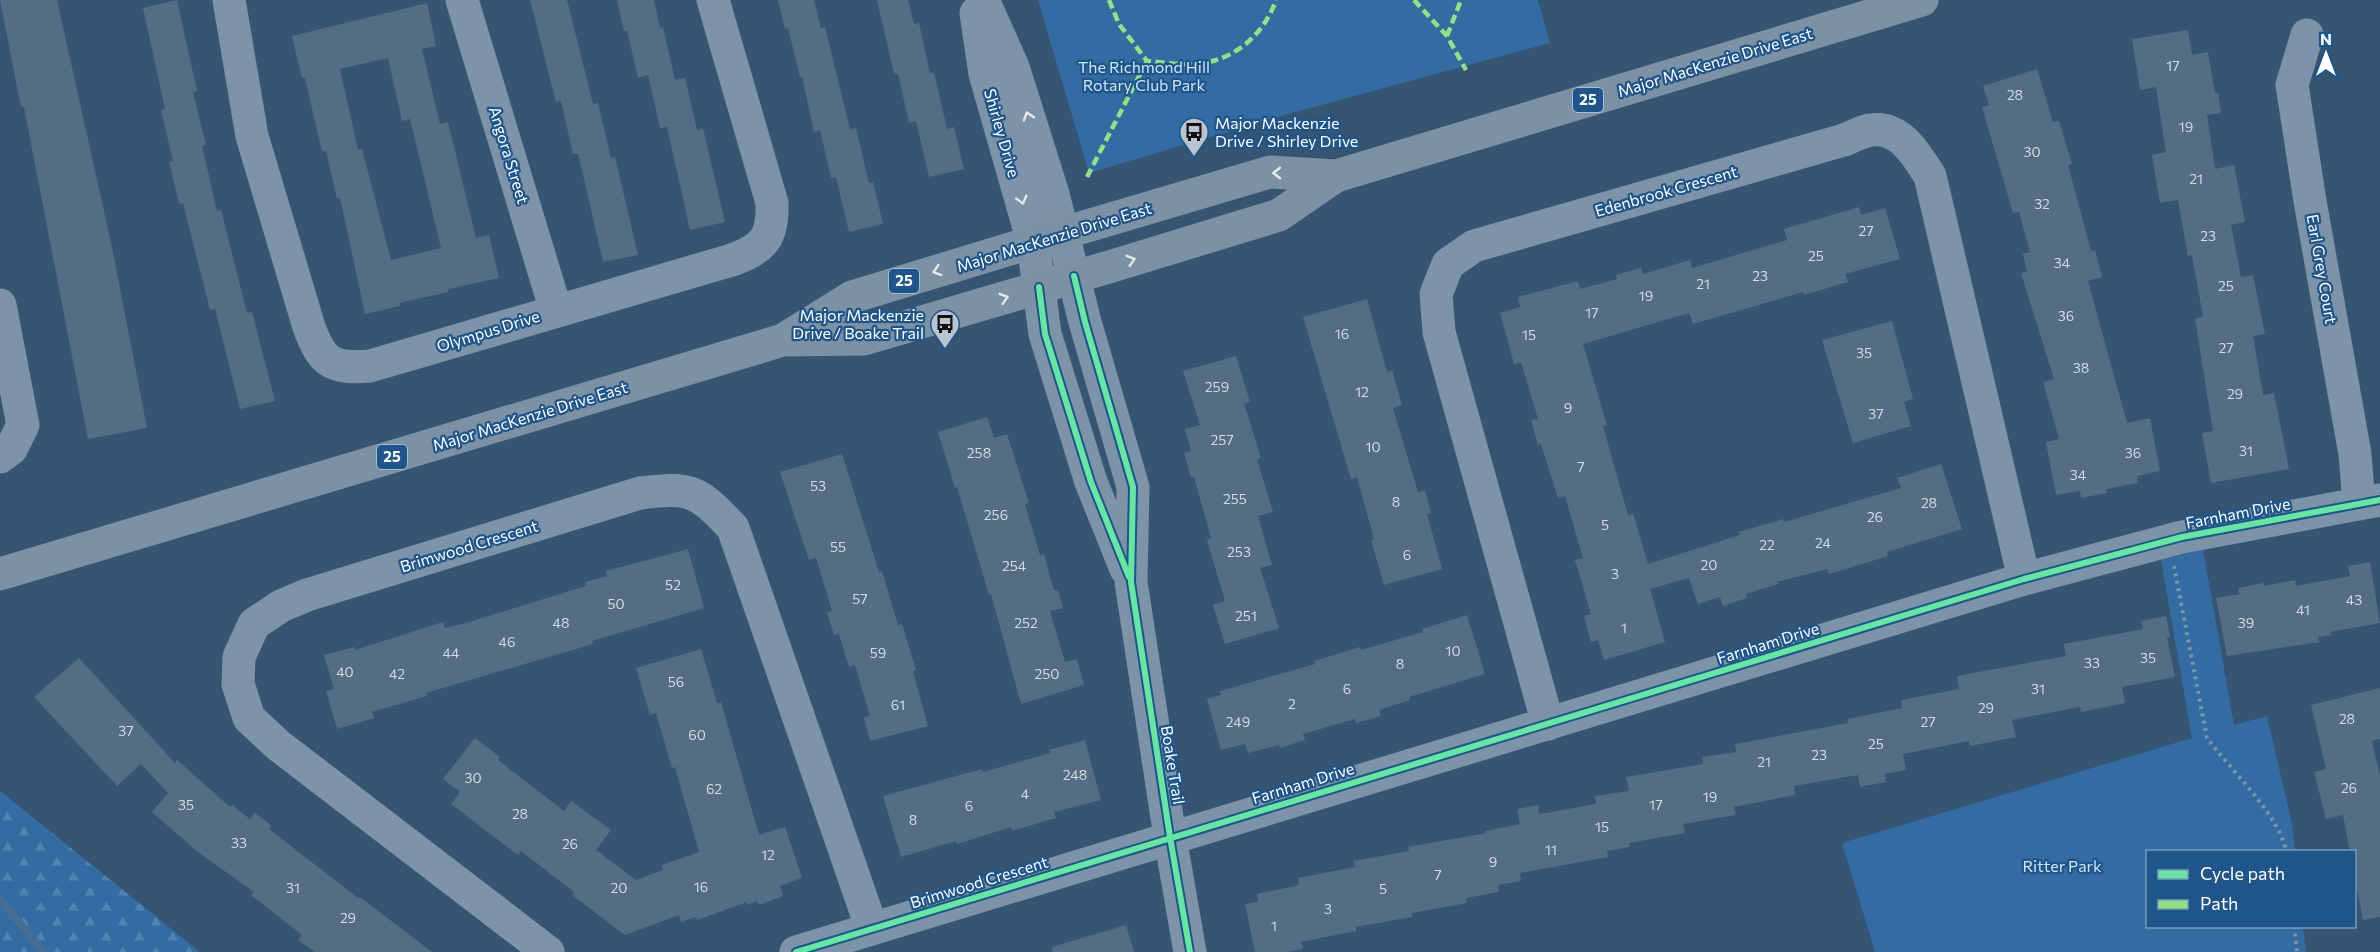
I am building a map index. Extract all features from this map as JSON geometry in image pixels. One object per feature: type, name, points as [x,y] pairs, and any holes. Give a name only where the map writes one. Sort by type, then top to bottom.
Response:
[{"type":"main road","name":"Major MacKenzie Drive East","points":[[0,574],[783,340],[852,297],[1036,264],[1069,255],[1279,215],[1336,176],[1922,0]]},
{"type":"main road","name":"Major MacKenzie Drive East","points":[[783,340],[864,339],[1036,264],[1069,255],[1270,172],[1336,176]]},
{"type":"street","name":"Olympus Drive","points":[[230,0],[252,136],[309,327],[316,347],[331,363],[351,368],[370,366],[732,260],[751,252],[765,240],[773,224],[772,203],[713,0]]},
{"type":"street","name":"Angora Street","points":[[462,0],[556,311]]},
{"type":"street","name":"Shirley Drive","points":[[974,0],[986,74],[1036,264]]},
{"type":"street","name":"Shirley Drive","points":[[983,0],[1013,67],[1069,255]]},
{"type":"street","name":"Earl Grey Court","points":[[2307,35],[2292,85],[2308,190],[2355,454],[2370,502]]},
{"type":"street","name":"Edenbrook Crescent","points":[[1548,724],[1439,332],[1436,294],[1448,264],[1474,246],[1844,140],[1871,129],[1897,134],[1916,153],[1930,176],[2024,579]]},
{"type":"street","name":"Boake Trail","points":[[1069,255],[1085,322],[1133,487],[1131,582],[1190,952]]},
{"type":"street","name":"Boake Trail","points":[[1036,264],[1045,334],[1087,471],[1131,582]]},
{"type":"street","points":[[0,305],[23,425],[11,449],[0,457]]},
{"type":"street","name":"Brimwood Crescent","points":[[548,952],[278,744],[249,718],[238,684],[239,657],[254,624],[281,606],[307,595],[640,493],[674,489],[707,501],[733,528],[811,759],[872,929]]},
{"type":"street","name":"Farnham Drive","points":[[1170,837],[2024,579],[2182,537],[2370,502]]},
{"type":"street","name":"Brimwood Crescent","points":[[795,952],[1170,837]]},
{"type":"path","points":[[2172,557],[2207,738],[2261,802],[2285,843],[2286,850]]},
{"type":"path","points":[[2294,928],[2297,952]]},
{"type":"green space","name":"The Richmond Hill Rotary Club Park","points":[[1038,0],[1538,0],[1550,43],[1288,114],[1089,173]]},
{"type":"green space","name":"Ritter Park","points":[[2203,549],[2234,725],[2267,716],[2292,824],[2295,850],[2146,850],[2146,928],[2303,928],[2306,952],[1875,952],[1842,843],[2192,738],[2161,560]]},
{"type":"green space","points":[[0,791],[200,952],[0,952]]},
{"type":"building","points":[[0,0],[57,0],[112,247],[147,428],[88,439],[24,107],[21,107]]},
{"type":"building","points":[[177,0],[197,91],[193,92],[206,145],[202,146],[217,211],[221,210],[247,313],[252,312],[275,401],[240,409],[215,309],[210,310],[183,203],[179,204],[169,162],[173,161],[161,110],[165,109],[143,8]]},
{"type":"building","points":[[530,0],[567,0],[593,104],[598,103],[611,158],[615,157],[638,255],[603,262],[578,153],[573,154],[561,101],[556,102]]},
{"type":"building","points":[[617,0],[654,0],[660,28],[663,27],[675,80],[685,78],[697,130],[703,128],[725,222],[690,230],[667,127],[660,128],[648,75],[638,78],[627,30],[624,31]]},
{"type":"building","points":[[778,0],[814,0],[821,28],[825,27],[850,129],[856,128],[869,183],[873,182],[883,224],[849,232],[836,177],[831,178],[820,130],[814,132],[802,77],[800,77],[788,28],[785,29]]},
{"type":"building","points":[[877,0],[908,0],[914,24],[919,23],[930,73],[934,72],[947,129],[954,127],[964,169],[929,177],[916,121],[909,123],[898,73],[894,74]]},
{"type":"building","points":[[427,3],[436,46],[422,49],[440,124],[448,122],[476,238],[489,235],[499,278],[448,289],[448,292],[399,303],[400,306],[365,314],[340,198],[337,199],[326,151],[322,152],[305,78],[302,78],[292,36]],"holes":[[[388,58],[402,121],[410,119],[441,248],[391,260],[362,149],[358,150],[340,69]]]},
{"type":"building","points":[[2188,30],[2192,55],[2208,52],[2215,93],[2218,93],[2221,113],[2207,115],[2215,169],[2234,165],[2245,222],[2231,225],[2241,277],[2253,275],[2265,334],[2253,336],[2263,395],[2274,393],[2289,469],[2211,483],[2202,433],[2213,431],[2195,319],[2203,317],[2192,255],[2188,256],[2178,200],[2160,203],[2152,155],[2166,152],[2156,87],[2140,90],[2132,39]]},
{"type":"building","points":[[2037,69],[2053,122],[2059,121],[2072,164],[2068,165],[2091,251],[2095,250],[2102,277],[2088,281],[2127,423],[2150,418],[2160,471],[2137,476],[2138,483],[2106,489],[2107,493],[2081,498],[2080,491],[2056,495],[2046,442],[2059,439],[2043,382],[2054,379],[2021,273],[2027,272],[2023,254],[2030,252],[2019,212],[2013,213],[1982,107],[1989,105],[1983,86]]},
{"type":"building","points":[[1859,207],[1861,215],[1885,208],[1900,259],[1845,274],[1848,282],[1804,295],[1803,292],[1693,324],[1689,313],[1583,344],[1607,425],[1603,426],[1628,515],[1633,513],[1648,564],[1740,535],[1739,532],[1783,519],[1784,522],[1901,488],[1897,478],[1941,464],[1962,529],[1887,552],[1888,556],[1829,574],[1827,569],[1777,582],[1778,584],[1746,594],[1747,598],[1723,606],[1720,597],[1698,604],[1689,578],[1650,589],[1665,642],[1604,660],[1598,640],[1591,642],[1584,616],[1591,614],[1575,560],[1583,558],[1565,496],[1558,498],[1541,444],[1538,445],[1531,420],[1538,419],[1521,362],[1514,364],[1500,313],[1520,307],[1518,297],[1578,281],[1580,289],[1617,279],[1616,275],[1641,268],[1643,274],[1690,260],[1692,268],[1787,240],[1784,229]]},
{"type":"building","points":[[1367,299],[1387,372],[1392,370],[1402,405],[1393,408],[1418,492],[1425,490],[1431,513],[1427,514],[1442,569],[1384,585],[1357,477],[1351,479],[1303,317]]},
{"type":"building","points":[[1892,321],[1913,399],[1904,402],[1911,426],[1853,443],[1822,340]]},
{"type":"building","points":[[1236,356],[1250,402],[1244,403],[1261,458],[1257,459],[1273,512],[1258,516],[1272,565],[1260,568],[1279,628],[1225,644],[1213,605],[1225,601],[1207,540],[1211,538],[1194,477],[1191,478],[1184,453],[1191,451],[1185,429],[1200,425],[1183,371]]},
{"type":"building","points":[[987,417],[994,438],[1007,434],[1029,503],[1025,504],[1040,555],[1044,554],[1054,591],[1058,590],[1063,608],[1050,611],[1065,662],[1077,659],[1084,685],[1021,704],[991,594],[989,595],[938,432]]},
{"type":"building","points":[[842,454],[879,572],[882,571],[898,625],[902,624],[916,670],[913,671],[928,726],[870,741],[864,718],[870,716],[855,665],[849,667],[839,634],[834,635],[827,612],[832,611],[816,558],[809,560],[780,472]]},
{"type":"building","points":[[688,549],[704,608],[592,641],[593,644],[426,693],[427,696],[372,712],[374,718],[337,729],[326,691],[334,689],[324,655],[354,647],[355,650],[443,622],[445,628],[466,623],[586,586],[585,582],[607,576],[606,571]]},
{"type":"building","points":[[2370,562],[2380,623],[2330,632],[2331,635],[2318,637],[2319,642],[2227,656],[2216,598],[2239,594],[2238,588],[2264,583],[2264,586],[2295,580],[2296,586],[2350,576],[2348,566]]},
{"type":"building","points":[[1467,615],[1485,674],[1409,697],[1410,700],[1379,710],[1381,716],[1356,723],[1355,719],[1303,734],[1305,740],[1280,748],[1279,745],[1248,753],[1245,744],[1221,750],[1207,699],[1221,695],[1220,691],[1315,664],[1314,661],[1360,647],[1361,650],[1423,632],[1422,629]]},
{"type":"building","points":[[2166,616],[2170,637],[2167,638],[2175,677],[2122,687],[2125,703],[2081,712],[2080,707],[2012,720],[2016,737],[1970,746],[1969,741],[1903,754],[1906,770],[1885,774],[1886,782],[1860,787],[1858,775],[1794,786],[1795,795],[1734,807],[1736,815],[1683,824],[1685,833],[1629,843],[1630,847],[1607,851],[1608,857],[1520,873],[1521,881],[1498,885],[1499,892],[1466,898],[1467,903],[1412,913],[1412,917],[1356,927],[1356,931],[1301,942],[1303,949],[1287,952],[1255,952],[1245,904],[1258,902],[1257,894],[1299,885],[1298,878],[1355,867],[1353,861],[1409,851],[1408,847],[1486,833],[1485,831],[1520,824],[1517,809],[1538,805],[1539,814],[1596,804],[1595,796],[1629,791],[1626,777],[1703,764],[1702,757],[1736,752],[1735,744],[1848,723],[1847,719],[1902,708],[1901,700],[1959,689],[1957,676],[2066,656],[2064,644],[2143,629],[2141,621]]},
{"type":"building","points":[[701,649],[717,703],[721,702],[759,835],[785,827],[802,878],[780,886],[783,896],[759,905],[757,901],[747,905],[747,902],[697,920],[696,917],[681,922],[679,915],[625,935],[572,895],[574,892],[521,851],[518,855],[451,804],[460,792],[443,779],[475,738],[500,757],[498,760],[564,811],[571,801],[611,830],[596,850],[636,880],[663,870],[662,865],[699,852],[675,767],[672,768],[656,713],[650,715],[636,668]]},
{"type":"building","points":[[79,658],[175,763],[177,760],[230,807],[232,805],[250,819],[255,813],[271,825],[269,829],[432,952],[315,952],[298,940],[302,935],[251,895],[254,892],[198,852],[152,812],[168,793],[141,764],[117,786],[34,697]]},
{"type":"building","points":[[2380,688],[2380,739],[2372,741],[2380,776],[2380,917],[2363,920],[2356,884],[2356,850],[2350,850],[2343,815],[2326,819],[2314,772],[2326,769],[2311,705]]},
{"type":"building","points":[[1085,740],[1101,800],[1054,812],[1056,818],[1012,831],[1011,827],[957,844],[956,841],[901,857],[883,796],[982,769],[983,772],[1050,753],[1049,750]]},
{"type":"building","points":[[1126,925],[1134,952],[1053,952],[1052,947]]},
{"type":"waterway","points":[[0,900],[44,952]]},
{"type":"marked path","points":[[1109,0],[1119,24],[1147,61],[1176,64],[1207,62],[1233,53],[1255,35],[1271,13],[1276,0]]},
{"type":"marked path","points":[[1414,0],[1447,36],[1466,70]]},
{"type":"marked path","points":[[1447,36],[1461,0]]},
{"type":"marked path","points":[[1087,177],[1147,61]]},
{"type":"cycle path","points":[[1074,276],[1133,487],[1131,582],[1190,952]]},
{"type":"cycle path","points":[[1039,287],[1045,334],[1091,482],[1129,577]]},
{"type":"cycle path","points":[[796,952],[2024,579],[2182,537],[2380,500]]},
{"type":"place","name":"Major Mackenzie Drive / Shirley Drive","points":[[1194,158]]},
{"type":"place","name":"Major Mackenzie Drive / Boake Trail","points":[[945,350]]}]
